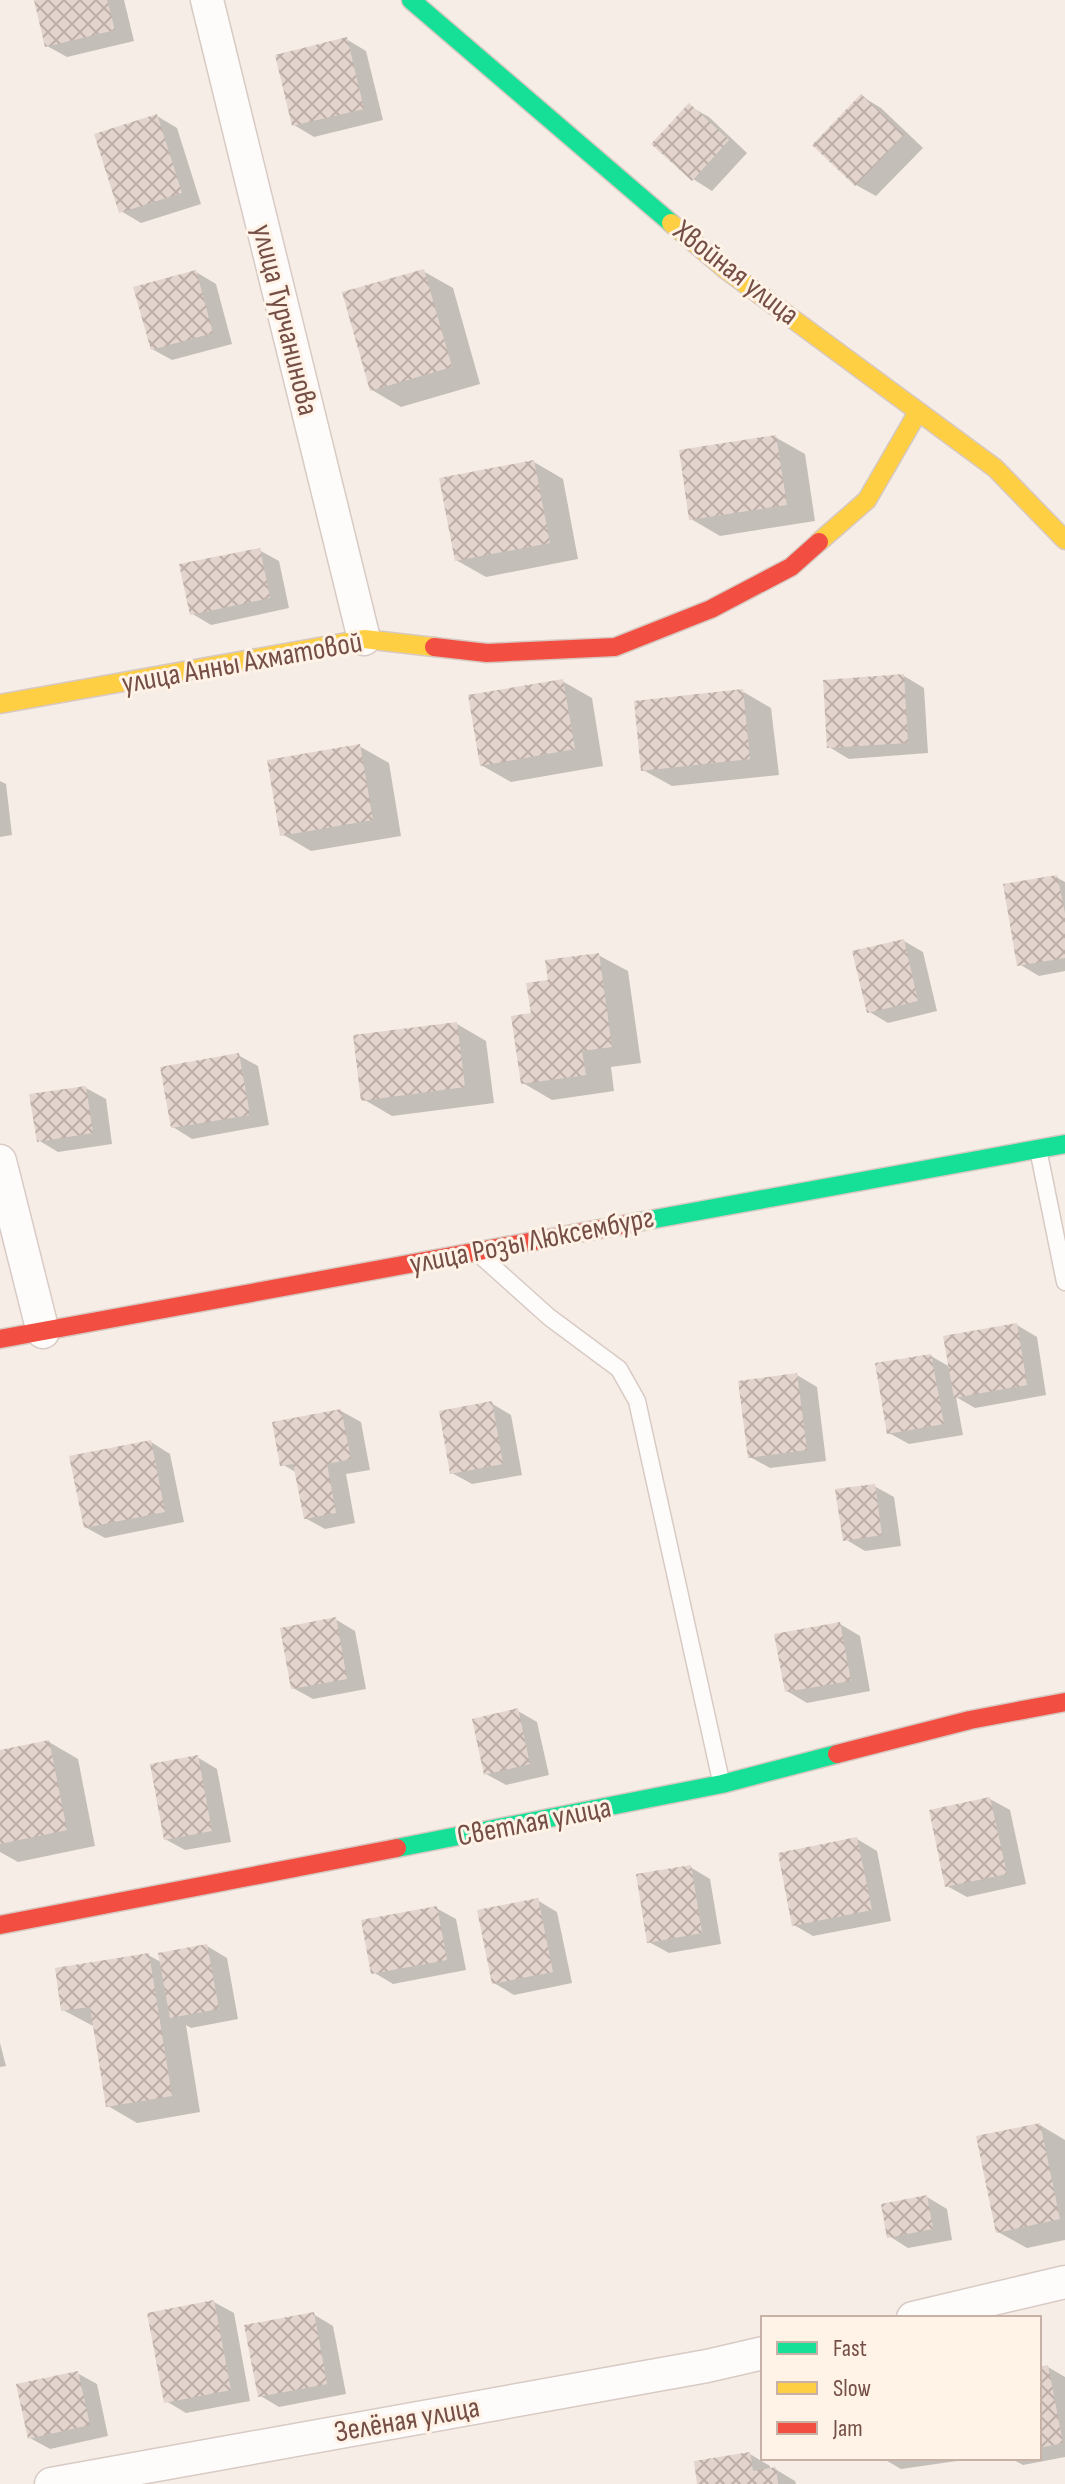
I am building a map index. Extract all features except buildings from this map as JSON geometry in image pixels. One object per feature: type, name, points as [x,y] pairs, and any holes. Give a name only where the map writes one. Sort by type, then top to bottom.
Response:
[{"type":"street","name":"улица Турчанинова","points":[[207,0],[364,639]]},
{"type":"street","name":"Хвойная улица","points":[[411,0],[725,269],[995,468],[1065,540]]},
{"type":"street","name":"улица Анны Ахматовой","points":[[0,704],[364,639],[487,653],[615,647],[711,609],[791,567],[867,500],[918,412]]},
{"type":"street","name":"улица Розы Люксембург","points":[[0,1339],[1065,1144]]},
{"type":"street","points":[[0,1161],[43,1332]]},
{"type":"street","name":"Светлая улица","points":[[0,1925],[722,1784],[970,1720],[1065,1702]]},
{"type":"street","points":[[921,2316],[1065,2282]]},
{"type":"street","name":"Зелёная улица","points":[[51,2484],[707,2366],[761,2353]]},
{"type":"lane","points":[[1038,1147],[1065,1282]]},
{"type":"lane","points":[[477,1252],[549,1317],[619,1369],[637,1401],[722,1784]]},
{"type":"traffic: fast","points":[[411,0],[671,223]]},
{"type":"traffic: fast","points":[[638,1222],[1065,1144]]},
{"type":"traffic: fast","points":[[397,1848],[722,1784],[837,1754]]},
{"type":"traffic: slow","points":[[671,223],[725,269],[995,468],[1065,540]]},
{"type":"traffic: slow","points":[[819,542],[867,500],[918,412]]},
{"type":"traffic: slow","points":[[0,704],[364,639],[434,647]]},
{"type":"traffic: jam","points":[[434,647],[487,653],[615,647],[711,609],[791,567],[819,542]]},
{"type":"traffic: jam","points":[[0,1339],[638,1222]]},
{"type":"traffic: jam","points":[[837,1754],[970,1720],[1065,1702]]},
{"type":"traffic: jam","points":[[0,1925],[397,1848]]}]
